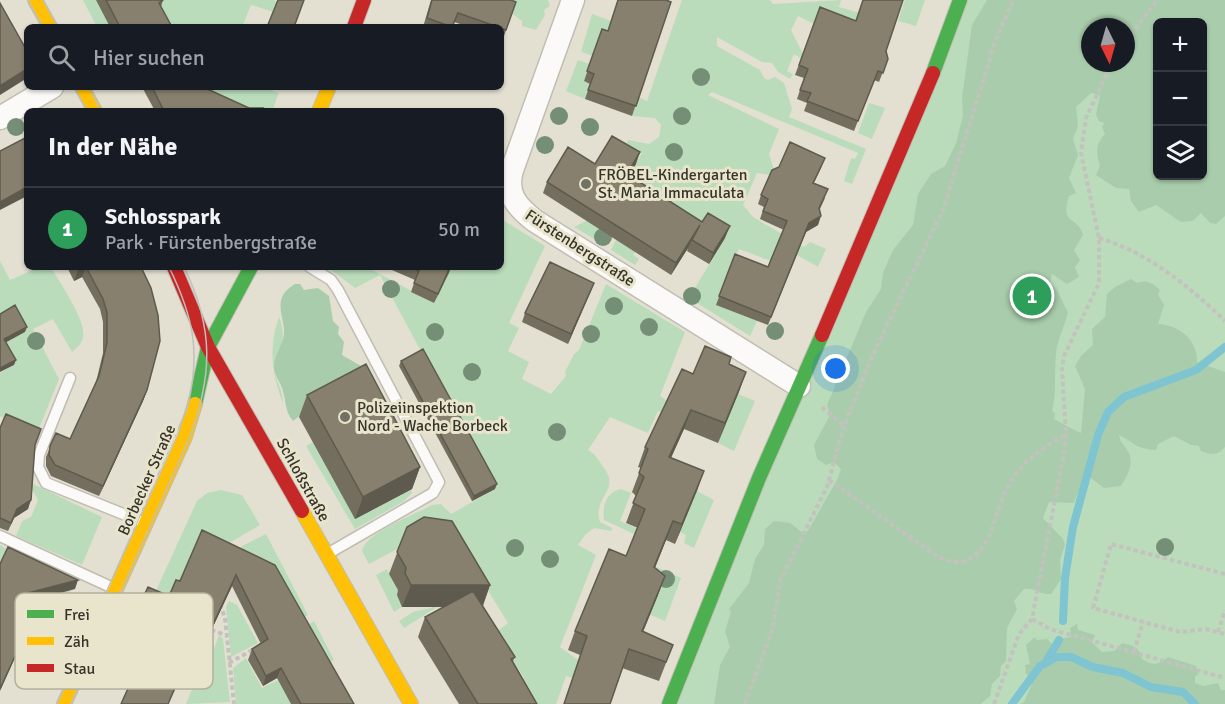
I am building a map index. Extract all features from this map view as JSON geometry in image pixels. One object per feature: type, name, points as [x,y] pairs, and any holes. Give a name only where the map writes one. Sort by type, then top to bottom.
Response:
[{"type":"street","points":[[35,0],[48,24]]},
{"type":"street","points":[[355,24],[364,0]]},
{"type":"street","name":"Fürstenbergstraße","points":[[573,0],[512,170],[509,180],[511,196],[519,208],[535,221],[799,386]]},
{"type":"street","points":[[669,704],[720,573],[921,107],[960,0]]},
{"type":"street","points":[[0,118],[46,90]]},
{"type":"street","points":[[84,90],[93,108]]},
{"type":"street","points":[[320,108],[328,90]]},
{"type":"street","name":"Schloßstraße","points":[[175,270],[208,347],[411,704]]},
{"type":"street","name":"Borbecker Straße","points":[[114,593],[191,423],[208,347],[248,270]]},
{"type":"street","name":"Borbecker Straße","points":[[64,704],[71,689]]},
{"type":"lane","points":[[315,270],[331,280],[338,290],[440,482],[432,493],[326,555]]},
{"type":"lane","points":[[70,378],[39,454],[38,467],[41,476],[46,483],[147,523]]},
{"type":"lane","points":[[0,537],[116,589]]},
{"type":"path","points":[[745,704],[773,628],[780,581],[829,480],[844,426],[860,385],[943,210],[996,39],[1012,0]]},
{"type":"path","points":[[1135,29],[1157,0]]},
{"type":"path","points":[[994,704],[1019,634],[1032,619],[1066,435],[1062,370],[1064,356],[1097,290],[1099,238],[1081,153],[1086,118],[1108,72]]},
{"type":"path","points":[[1099,238],[1128,249],[1167,273],[1225,321]]},
{"type":"path","points":[[829,480],[938,556],[951,562],[962,563],[979,554],[1002,497],[1014,476],[1038,452],[1066,435]]},
{"type":"path","points":[[1225,574],[1111,544],[1093,608],[1180,632],[1206,629],[1225,634]]},
{"type":"path","points":[[219,603],[222,606],[233,704]]},
{"type":"path","points":[[1218,632],[1225,610]]},
{"type":"path","points":[[1032,619],[1050,630],[1225,678]]},
{"type":"path","points":[[1134,652],[1143,622]]},
{"type":"path","points":[[213,631],[226,635]]},
{"type":"path","points":[[229,663],[261,645]]},
{"type":"green space","points":[[83,0],[97,0],[109,24],[95,24]]},
{"type":"green space","points":[[152,0],[274,0],[280,3],[274,12],[251,5],[243,24],[161,24]]},
{"type":"green space","points":[[494,0],[548,0],[550,6],[544,10],[545,15],[536,30],[522,26],[522,21]]},
{"type":"green space","points":[[682,0],[770,0],[773,4],[841,0],[839,7],[860,13],[857,22],[819,8],[814,24],[798,16],[791,30],[807,62],[794,54],[787,71],[793,74],[790,79],[778,72],[772,63],[762,62],[717,37],[717,46],[760,70],[764,78],[768,80],[775,77],[784,83],[792,109],[789,117],[866,149],[852,184],[844,181],[851,158],[855,159],[858,153],[712,92],[708,95],[779,129],[769,154],[776,176],[757,173],[743,205],[753,217],[804,247],[810,242],[826,249],[818,267],[797,255],[771,261],[739,249],[732,263],[757,321],[750,336],[689,298],[725,238],[636,251],[633,255],[639,259],[635,265],[611,250],[619,234],[617,229],[606,246],[574,227],[588,220],[599,226],[642,153],[626,143],[628,140],[649,144],[659,137],[661,125],[655,118],[632,116],[639,97],[647,101]]},
{"type":"green space","points":[[905,0],[925,0],[916,26],[898,21]]},
{"type":"green space","points":[[960,0],[1225,0],[1225,704],[669,704]]},
{"type":"green space","points":[[987,0],[1225,0],[1225,216],[1216,224],[1210,223],[1201,213],[1193,221],[1181,222],[1156,205],[1139,212],[1131,201],[1129,189],[1116,188],[1096,175],[1100,166],[1098,145],[1105,134],[1102,127],[1104,123],[1099,121],[1096,115],[1100,95],[1091,93],[1076,107],[1078,126],[1073,139],[1078,155],[1069,178],[1076,193],[1069,196],[1067,206],[1068,216],[1077,224],[1083,235],[1074,250],[1080,260],[1075,267],[1079,277],[1067,284],[1052,274],[1050,283],[1068,312],[1055,361],[1052,411],[1055,413],[1054,419],[1081,433],[1085,389],[1075,366],[1081,356],[1093,345],[1092,329],[1105,317],[1107,294],[1131,279],[1137,283],[1144,281],[1150,282],[1160,290],[1158,295],[1164,305],[1158,324],[1173,327],[1186,335],[1194,347],[1197,362],[1225,372],[1225,447],[1217,453],[1208,453],[1201,451],[1199,446],[1191,445],[1174,436],[1158,444],[1156,450],[1140,447],[1119,435],[1129,453],[1131,463],[1121,486],[1104,488],[1085,474],[1074,503],[1049,502],[1043,518],[1063,539],[1065,545],[1060,560],[1061,579],[1051,594],[1024,589],[1014,601],[1017,609],[1007,628],[1006,661],[1001,666],[1000,676],[992,684],[990,696],[981,704],[714,704],[720,665],[730,647],[725,631],[731,612],[729,609],[749,583],[755,559],[764,545],[765,529],[774,521],[790,523],[803,533],[808,531],[838,478],[841,469],[834,462],[826,465],[817,459],[814,445],[830,415],[827,405],[866,312],[881,289],[883,273],[893,250],[913,225],[918,194],[931,174],[945,166],[956,143],[963,116],[962,97],[972,25]]},
{"type":"green space","points":[[592,14],[611,21],[604,40],[598,39],[593,56],[581,52]]},
{"type":"green space","points":[[578,60],[590,64],[584,81],[590,84],[585,99],[566,91]]},
{"type":"green space","points":[[199,90],[270,90],[279,93],[273,108],[230,108]]},
{"type":"green space","points":[[869,103],[885,108],[872,139],[858,133]]},
{"type":"green space","points":[[504,221],[545,246],[509,323],[519,328],[508,351],[529,362],[522,379],[551,394],[566,376],[565,372],[574,354],[579,350],[606,284],[685,332],[660,396],[666,400],[648,433],[610,417],[588,450],[597,458],[608,476],[608,489],[599,513],[600,522],[612,528],[612,531],[594,528],[578,545],[596,555],[560,647],[581,662],[575,679],[566,676],[556,704],[535,704],[514,684],[524,678],[496,632],[508,623],[481,579],[404,628],[399,621],[413,612],[431,608],[455,595],[416,539],[369,564],[362,551],[365,544],[381,531],[432,505],[441,504],[451,514],[495,489],[380,275],[355,288],[331,270],[373,270],[434,303],[449,273],[443,270],[504,270]]},
{"type":"green space","points":[[0,261],[10,280],[32,270],[53,270],[81,321],[82,342],[72,352],[53,319],[33,329],[59,379],[36,436],[0,416],[0,373],[14,365],[3,344],[25,332],[0,318]]},
{"type":"green space","points":[[295,284],[300,284],[304,290],[318,288],[329,296],[333,321],[339,327],[338,334],[344,342],[342,355],[363,367],[293,421],[287,410],[274,365],[284,334],[281,299]]},
{"type":"green space","points":[[279,317],[283,340],[274,367],[283,403],[276,382],[273,360],[273,339]]},
{"type":"green space","points":[[738,394],[755,401],[734,451],[718,443]]},
{"type":"green space","points":[[313,442],[355,518],[411,490],[412,493],[404,501],[355,529],[306,446]]},
{"type":"green space","points":[[0,459],[33,484],[102,517],[82,565],[16,536],[22,521],[31,517],[38,500],[30,486]]},
{"type":"green space","points":[[621,489],[631,493],[620,521],[638,529],[636,535],[604,520],[606,500],[612,493]]},
{"type":"green space","points":[[221,490],[242,495],[260,525],[231,542],[225,554],[175,593],[155,593],[197,501],[207,493]]},
{"type":"green space","points":[[697,491],[714,500],[694,548],[684,543],[686,535],[680,532]]},
{"type":"green space","points":[[266,534],[308,615],[297,621],[236,559],[242,546]]},
{"type":"green space","points":[[0,545],[71,590],[70,593],[15,593],[15,652],[0,646]]},
{"type":"green space","points":[[645,562],[681,578],[665,621],[646,613]]},
{"type":"green space","points":[[387,569],[398,590],[402,607],[394,612],[376,575]]},
{"type":"green space","points":[[229,601],[237,605],[258,643],[231,657],[226,607]]},
{"type":"green space","points":[[314,621],[334,660],[316,670],[293,704],[236,704],[233,668],[246,658],[262,688],[318,660],[302,629]]},
{"type":"green space","points":[[1077,624],[1078,630],[1095,635],[1092,642],[1102,652],[1114,651],[1122,643],[1135,648],[1142,659],[1149,663],[1159,663],[1168,657],[1196,666],[1198,675],[1195,676],[1195,683],[1204,686],[1218,683],[1221,690],[1225,690],[1225,704],[1020,704],[1024,702],[1034,679],[1026,674],[1025,665],[1030,664],[1026,645],[1035,637],[1037,640],[1047,639],[1052,644],[1051,650],[1055,649],[1064,638],[1071,637],[1070,628]]},
{"type":"green space","points":[[219,635],[223,639],[230,702],[186,704],[192,689],[213,689],[213,651]]},
{"type":"building","points":[[106,0],[163,0],[159,3],[170,24],[118,24]]},
{"type":"building","points":[[278,0],[304,0],[295,24],[268,24]]},
{"type":"building","points":[[432,0],[511,0],[516,2],[506,30],[504,24],[489,24],[458,13],[453,24],[444,24],[427,18]]},
{"type":"building","points":[[618,0],[666,0],[671,2],[636,106],[588,90],[594,74],[587,71],[602,29],[608,31]]},
{"type":"building","points":[[863,0],[903,0],[886,51],[888,59],[883,73],[878,71],[858,121],[807,101],[811,93],[800,90],[808,69],[799,65],[820,7],[856,21]]},
{"type":"building","points":[[0,3],[24,46],[24,71],[0,86]]},
{"type":"building","points":[[154,90],[209,90],[249,108],[162,108]]},
{"type":"building","points":[[612,136],[640,152],[627,174],[702,222],[708,213],[730,226],[713,253],[692,240],[700,225],[676,263],[547,182],[568,147],[595,164]]},
{"type":"building","points":[[24,139],[24,189],[0,202],[0,151]]},
{"type":"building","points":[[790,142],[825,158],[813,183],[828,189],[819,208],[821,216],[809,223],[771,317],[719,296],[735,254],[768,267],[787,221],[763,211],[768,199],[761,195],[772,170],[779,167]]},
{"type":"building","points":[[550,262],[594,283],[571,334],[525,313]]},
{"type":"building","points":[[88,270],[142,270],[151,288],[158,315],[160,341],[147,390],[103,486],[55,465],[49,455],[56,433],[70,439],[99,376],[107,343],[107,312],[103,299]]},
{"type":"building","points":[[417,270],[449,270],[438,294],[414,283],[419,271]]},
{"type":"building","points":[[15,305],[27,327],[4,339],[16,360],[0,368],[0,314]]},
{"type":"building","points":[[705,346],[731,357],[729,364],[746,372],[725,423],[691,410],[669,457],[704,471],[682,524],[673,521],[654,567],[665,576],[642,631],[673,645],[666,662],[629,649],[610,704],[564,704],[587,636],[575,631],[609,549],[626,556],[645,509],[633,503],[644,477],[639,473],[648,449],[645,447],[682,369],[693,374]]},
{"type":"building","points":[[423,349],[497,484],[474,496],[401,361]]},
{"type":"building","points":[[366,364],[420,467],[363,497],[307,395]]},
{"type":"building","points":[[6,414],[41,429],[35,445],[31,500],[17,509],[11,523],[0,518],[0,428]]},
{"type":"building","points":[[424,517],[452,521],[490,585],[411,585],[405,573],[406,568],[397,552],[407,527]]},
{"type":"building","points":[[202,530],[275,565],[354,704],[301,704],[281,668],[266,676],[252,649],[268,639],[236,575],[213,624],[213,593],[170,593],[176,580],[180,581]]},
{"type":"building","points":[[8,547],[78,580],[28,593],[15,593],[15,656],[0,689],[0,564]]},
{"type":"building","points":[[148,587],[162,593],[145,593]]},
{"type":"building","points":[[473,591],[515,657],[511,659],[537,704],[478,704],[425,617]]},
{"type":"building","points":[[128,689],[175,689],[168,704],[121,704]]},
{"type":"waterway","points":[[1063,621],[1065,578],[1073,527],[1098,435],[1108,412],[1124,397],[1196,370],[1225,347]]},
{"type":"waterway","points":[[1047,660],[1059,640]]},
{"type":"waterway","points":[[1012,704],[1040,666],[1057,657],[1071,657],[1093,667],[1123,673],[1151,687],[1183,692],[1195,704]]},
{"type":"tram line","points":[[28,0],[41,24]]},
{"type":"tram line","points":[[43,0],[56,24]]},
{"type":"tram line","points":[[76,90],[85,108]]},
{"type":"tram line","points":[[90,90],[100,108]]},
{"type":"tram line","points":[[106,593],[187,409],[191,389],[194,371],[193,336],[178,285],[170,270]]},
{"type":"tram line","points":[[120,593],[189,439],[203,394],[207,352],[205,331],[194,289],[185,270]]},
{"type":"tram line","points":[[57,704],[64,689]]},
{"type":"tram line","points":[[71,704],[78,689]]},
{"type":"traffic: fast","points":[[933,73],[960,0]]},
{"type":"traffic: fast","points":[[195,404],[208,347],[249,270]]},
{"type":"traffic: fast","points":[[669,704],[759,478],[822,335]]},
{"type":"traffic: slow","points":[[35,0],[48,24]]},
{"type":"traffic: slow","points":[[84,90],[93,108]]},
{"type":"traffic: slow","points":[[320,108],[328,90]]},
{"type":"traffic: slow","points":[[114,593],[185,437],[195,404]]},
{"type":"traffic: slow","points":[[302,511],[411,704]]},
{"type":"traffic: slow","points":[[64,704],[71,689]]},
{"type":"traffic: jam","points":[[355,24],[364,0]]},
{"type":"traffic: jam","points":[[822,335],[933,73]]},
{"type":"traffic: jam","points":[[175,270],[208,347],[302,511]]},
{"type":"place","name":"FRÖBEL-Kindergarten St. Maria Immaculata","points":[[586,184]]},
{"type":"place","name":"Schlosspark","points":[[1032,296]]},
{"type":"place","name":"Polizeiinspektion Nord - Wache Borbeck","points":[[345,417]]}]
